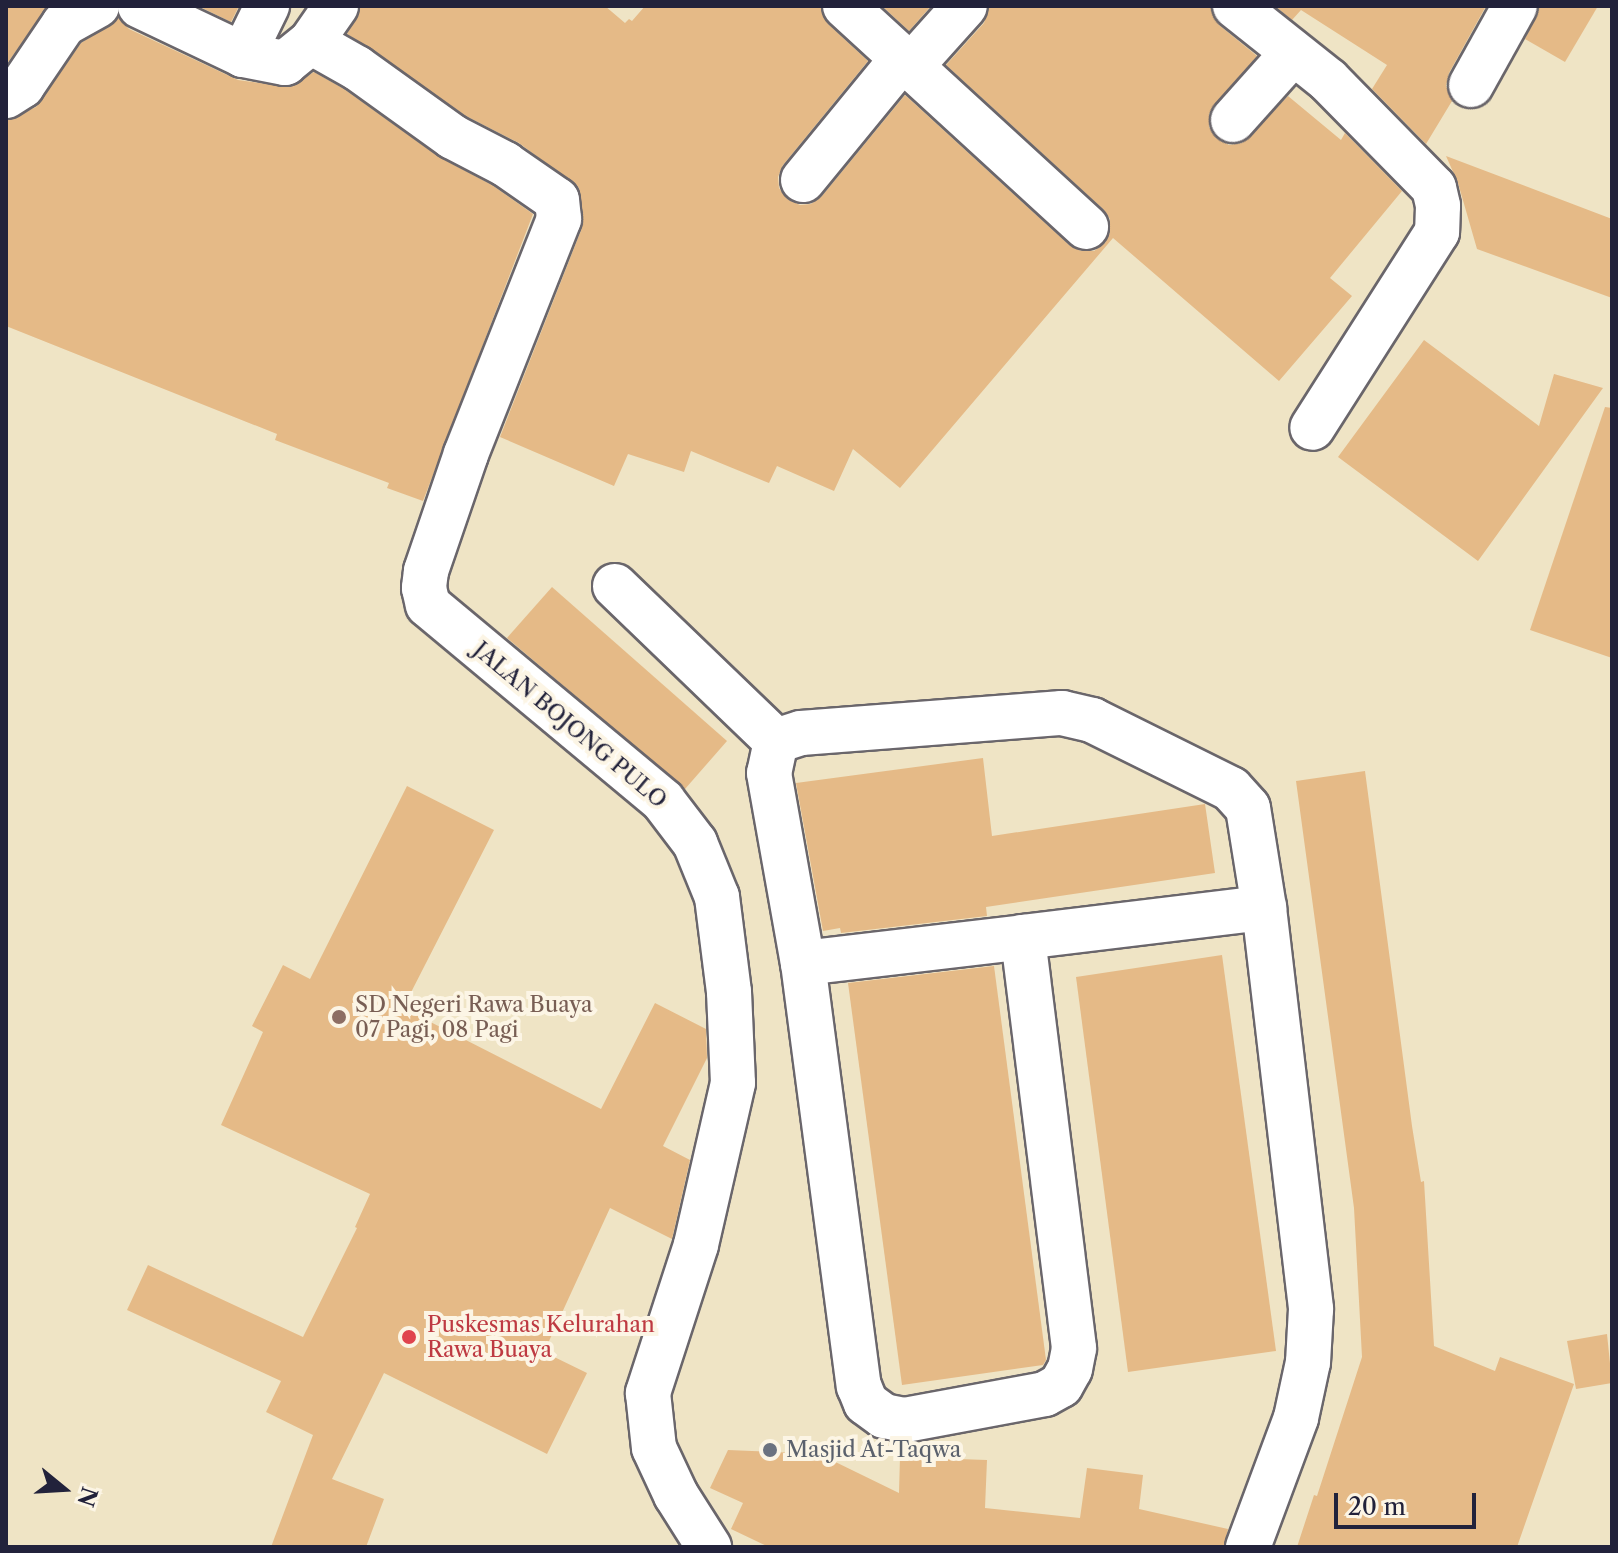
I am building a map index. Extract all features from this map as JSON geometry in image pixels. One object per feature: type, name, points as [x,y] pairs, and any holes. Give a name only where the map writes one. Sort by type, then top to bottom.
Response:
[{"type":"street","points":[[6,96],[22,86],[64,24],[97,6]]},
{"type":"street","points":[[140,6],[243,55],[285,63],[311,42],[336,6]]},
{"type":"street","points":[[243,55],[267,6]]},
{"type":"street","points":[[845,6],[1086,227]]},
{"type":"street","points":[[803,180],[908,62],[965,6]]},
{"type":"street","points":[[1235,6],[1328,80],[1434,188],[1438,206],[1437,232],[1312,428]]},
{"type":"street","points":[[1471,85],[1515,6]]},
{"type":"street","name":"JALAN BOJONG PULO","points":[[311,42],[357,68],[453,137],[505,164],[557,200],[559,219],[466,454],[426,571],[424,588],[428,605],[663,801],[695,843],[717,897],[729,992],[733,1083],[696,1245],[648,1393],[654,1448],[676,1495],[709,1547]]},
{"type":"street","points":[[1233,120],[1293,53]]},
{"type":"street","points":[[615,586],[776,741]]},
{"type":"street","points":[[776,741],[801,733],[1062,713],[1092,720],[1231,789],[1248,808],[1264,908],[1311,1309],[1308,1362],[1296,1418],[1248,1547]]},
{"type":"street","points":[[776,741],[769,773],[803,963],[859,1386],[866,1403],[884,1416],[905,1420],[1045,1394],[1061,1385],[1070,1369],[1074,1348],[1023,937]]},
{"type":"street","points":[[803,963],[1264,908]]},
{"type":"building","points":[[6,6],[48,6],[6,65]]},
{"type":"building","points":[[198,6],[239,6],[231,22]]},
{"type":"building","points":[[361,6],[605,6],[625,23],[629,19],[632,21],[645,6],[821,6],[828,24],[868,61],[783,165],[778,177],[779,188],[787,199],[800,205],[811,204],[822,196],[905,95],[1069,245],[1081,251],[1094,251],[1105,243],[1110,232],[1110,219],[1103,209],[946,65],[984,23],[989,6],[1211,6],[1219,25],[1257,56],[1209,114],[1209,127],[1216,138],[1229,145],[1242,143],[1288,96],[1341,140],[1345,133],[1402,191],[1330,278],[1352,296],[1279,381],[1113,238],[900,488],[853,449],[834,491],[777,466],[769,483],[691,451],[684,472],[628,454],[614,486],[500,437],[582,228],[579,188],[519,143],[466,116],[347,34]]},
{"type":"building","points":[[882,6],[931,6],[909,31]]},
{"type":"building","points":[[1275,6],[1486,6],[1449,73],[1446,86],[1452,101],[1426,144],[1372,89],[1387,65],[1301,10],[1292,20]]},
{"type":"building","points":[[1540,6],[1598,6],[1565,62],[1525,39]]},
{"type":"building","points":[[119,18],[129,29],[238,80],[290,87],[314,72],[344,89],[439,157],[492,185],[533,214],[423,501],[387,488],[389,483],[275,440],[277,434],[6,326],[6,121],[36,107],[81,43]]},
{"type":"building","points":[[1446,156],[1612,219],[1612,298],[1477,249],[1458,183]]},
{"type":"building","points":[[1424,340],[1539,426],[1554,374],[1603,388],[1478,561],[1338,457]]},
{"type":"building","points":[[1605,407],[1612,408],[1612,658],[1530,630]]},
{"type":"building","points":[[552,587],[727,741],[685,789],[507,638]]},
{"type":"building","points":[[983,758],[992,836],[1205,804],[1215,873],[986,907],[987,916],[841,933],[840,928],[823,931],[796,783]]},
{"type":"building","points":[[1365,771],[1412,1126],[1421,1182],[1424,1181],[1434,1346],[1495,1371],[1500,1357],[1574,1384],[1517,1547],[1297,1547],[1314,1495],[1317,1496],[1362,1357],[1354,1208],[1296,781]]},
{"type":"building","points":[[407,786],[494,830],[403,1008],[601,1109],[655,1003],[706,1029],[707,1058],[663,1146],[690,1160],[672,1239],[610,1208],[544,1352],[587,1373],[547,1454],[384,1373],[332,1479],[384,1499],[366,1547],[271,1547],[313,1435],[266,1412],[281,1381],[127,1310],[148,1265],[303,1337],[357,1228],[370,1194],[221,1125],[263,1032],[252,1026],[283,965],[310,979]]},
{"type":"building","points":[[1222,955],[1276,1351],[1128,1372],[1076,977]]},
{"type":"building","points":[[994,966],[1046,1360],[1043,1365],[902,1385],[848,983]]},
{"type":"building","points":[[1607,1334],[1612,1383],[1576,1389],[1567,1341]]},
{"type":"building","points":[[728,1450],[819,1454],[899,1493],[900,1457],[987,1460],[985,1508],[1080,1518],[1087,1468],[1143,1475],[1139,1509],[1228,1529],[1224,1547],[769,1547],[731,1529],[743,1503],[710,1488]]},
{"type":"place","name":"SD Negeri Rawa Buaya 07 Pagi, 08 Pagi","points":[[339,1017]]},
{"type":"place","name":"Puskesmas Kelurahan Rawa Buaya","points":[[409,1337]]},
{"type":"place","name":"Masjid At-Taqwa","points":[[770,1450]]}]
